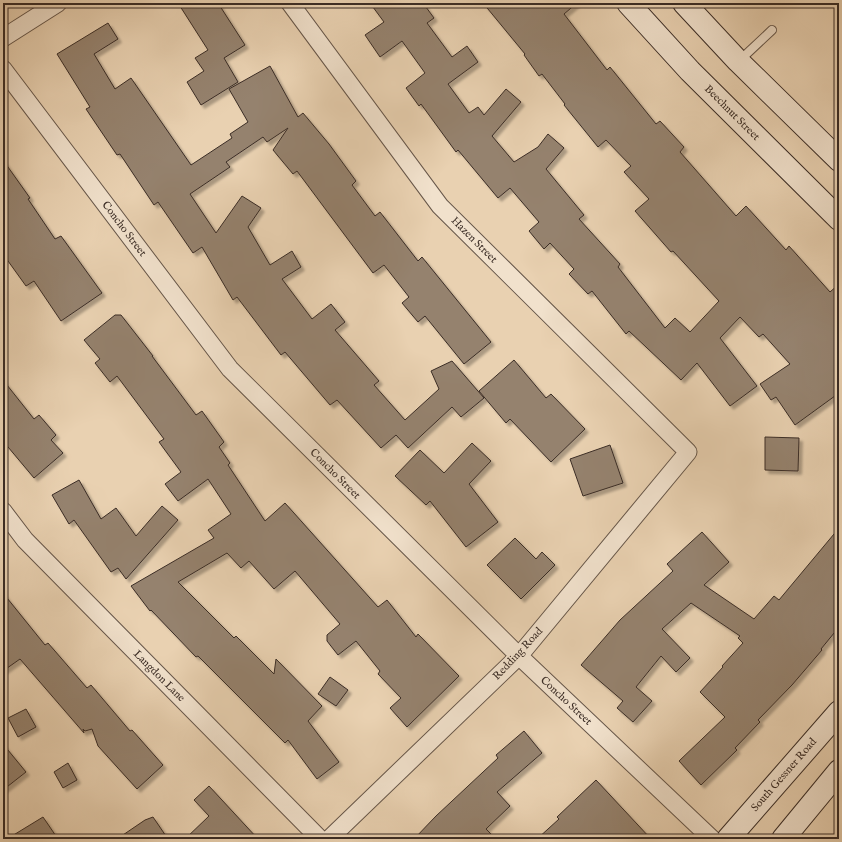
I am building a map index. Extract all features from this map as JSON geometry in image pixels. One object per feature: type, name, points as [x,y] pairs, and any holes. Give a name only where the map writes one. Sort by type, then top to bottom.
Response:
[{"type":"main road","points":[[684,3],[738,62],[839,160]]},
{"type":"main road","name":"Beechnut Street","points":[[638,6],[690,71],[839,218]]},
{"type":"main road","name":"South Gessner Road","points":[[728,839],[839,712]]},
{"type":"main road","points":[[783,839],[839,771]]},
{"type":"street","points":[[3,38],[58,3]]},
{"type":"street","name":"Hazen Street","points":[[290,3],[440,206],[688,452]]},
{"type":"street","name":"Concho Street","points":[[3,69],[230,369],[519,656],[712,839]]},
{"type":"street","name":"Redding Road","points":[[329,839],[519,656],[688,452]]},
{"type":"street","name":"Langdon Lane","points":[[3,510],[25,540],[320,839]]},
{"type":"lane","points":[[738,62],[772,30]]},
{"type":"building","points":[[178,3],[218,3],[245,45],[224,58],[238,82],[201,105],[187,82],[204,71],[195,58],[208,50]]},
{"type":"building","points":[[370,3],[423,3],[434,18],[427,23],[452,57],[467,46],[478,62],[448,84],[469,113],[478,107],[484,115],[506,89],[521,102],[492,136],[514,162],[538,147],[548,134],[564,148],[546,169],[584,215],[579,219],[620,264],[618,267],[665,328],[675,318],[690,332],[719,301],[673,251],[671,252],[635,211],[649,199],[624,172],[631,166],[606,140],[598,147],[564,105],[565,104],[542,74],[539,76],[524,55],[525,54],[483,3],[577,3],[564,14],[607,70],[610,67],[656,124],[660,121],[684,147],[680,152],[736,216],[746,206],[786,250],[789,246],[830,292],[839,284],[839,393],[795,425],[776,397],[771,400],[760,384],[790,364],[763,334],[759,337],[740,317],[720,338],[757,386],[730,406],[697,363],[681,380],[629,331],[626,334],[592,291],[588,294],[569,274],[574,269],[550,243],[544,249],[529,231],[539,222],[510,188],[498,198],[458,150],[456,152],[421,104],[419,106],[406,88],[425,73],[402,41],[380,57],[365,35],[384,22]]},
{"type":"building","points":[[108,23],[118,39],[94,54],[115,89],[131,78],[191,165],[232,138],[230,134],[248,122],[229,89],[270,66],[298,117],[303,113],[329,144],[356,181],[352,185],[375,216],[380,212],[418,261],[422,257],[491,342],[464,364],[425,316],[418,322],[402,303],[409,297],[384,265],[373,273],[297,171],[293,174],[273,150],[288,128],[267,142],[263,137],[226,162],[230,167],[190,194],[216,233],[242,196],[261,208],[248,227],[270,265],[292,251],[301,267],[282,279],[312,319],[331,304],[345,322],[335,330],[379,381],[374,385],[405,420],[439,389],[431,371],[452,361],[484,398],[461,417],[452,407],[408,448],[396,435],[381,448],[337,400],[330,405],[285,352],[281,355],[237,297],[233,300],[202,247],[193,253],[158,202],[154,205],[120,154],[117,155],[86,109],[90,107],[57,54]]},
{"type":"building","points":[[3,160],[30,198],[28,199],[55,239],[61,236],[102,293],[61,321],[34,281],[26,286],[3,254]]},
{"type":"building","points":[[115,315],[121,315],[196,415],[202,411],[224,442],[219,447],[230,463],[228,465],[265,521],[285,503],[378,607],[387,600],[416,637],[418,634],[459,676],[407,727],[390,708],[401,698],[378,674],[380,671],[356,641],[338,655],[327,641],[327,635],[340,624],[295,571],[274,589],[249,561],[241,568],[227,553],[178,582],[234,638],[236,636],[274,674],[276,659],[322,706],[308,721],[339,762],[317,779],[288,740],[285,743],[198,656],[196,657],[151,610],[150,611],[131,586],[214,538],[208,530],[231,514],[208,479],[178,501],[165,484],[181,472],[159,442],[164,439],[117,376],[110,382],[95,363],[100,359],[84,340]]},
{"type":"building","points":[[514,360],[546,398],[551,394],[585,429],[551,462],[510,419],[506,423],[479,391]]},
{"type":"building","points":[[3,380],[34,419],[39,415],[56,435],[51,440],[63,453],[34,478],[3,441]]},
{"type":"building","points":[[765,437],[799,438],[798,471],[765,470]]},
{"type":"building","points":[[472,443],[491,461],[469,484],[498,522],[466,547],[430,501],[426,505],[395,476],[420,450],[444,473]]},
{"type":"building","points":[[610,445],[623,483],[583,496],[570,459]]},
{"type":"building","points":[[79,480],[101,519],[116,508],[136,536],[162,506],[178,520],[126,579],[118,568],[111,572],[74,520],[69,524],[52,495]]},
{"type":"building","points":[[839,528],[839,627],[821,649],[822,650],[792,685],[758,720],[760,722],[735,748],[737,750],[701,785],[679,761],[725,717],[700,692],[743,643],[738,638],[740,636],[691,603],[662,629],[690,658],[676,672],[661,656],[636,687],[652,701],[633,722],[617,708],[623,701],[581,665],[620,620],[673,571],[667,564],[702,532],[729,562],[704,585],[754,619],[774,596],[779,600]]},
{"type":"building","points":[[515,538],[536,559],[542,552],[555,565],[521,599],[487,565]]},
{"type":"building","points":[[3,593],[45,645],[48,643],[87,688],[91,685],[130,731],[132,730],[163,765],[137,789],[98,746],[92,729],[85,731],[83,729],[84,733],[20,659],[3,671]]},
{"type":"building","points":[[330,677],[348,690],[336,706],[318,694]]},
{"type":"building","points":[[26,709],[36,727],[18,737],[8,718]]},
{"type":"building","points":[[524,731],[542,753],[497,792],[510,806],[486,829],[496,839],[414,839],[436,816],[498,758],[496,755]]},
{"type":"building","points":[[3,744],[26,772],[3,790]]},
{"type":"building","points":[[68,763],[77,780],[63,788],[54,772]]},
{"type":"building","points":[[596,780],[651,839],[537,839],[559,819],[557,817]]},
{"type":"building","points":[[209,786],[258,839],[185,839],[209,816],[194,800]]},
{"type":"building","points":[[43,817],[58,839],[7,839]]},
{"type":"building","points":[[153,817],[168,839],[117,839],[145,820]]}]
